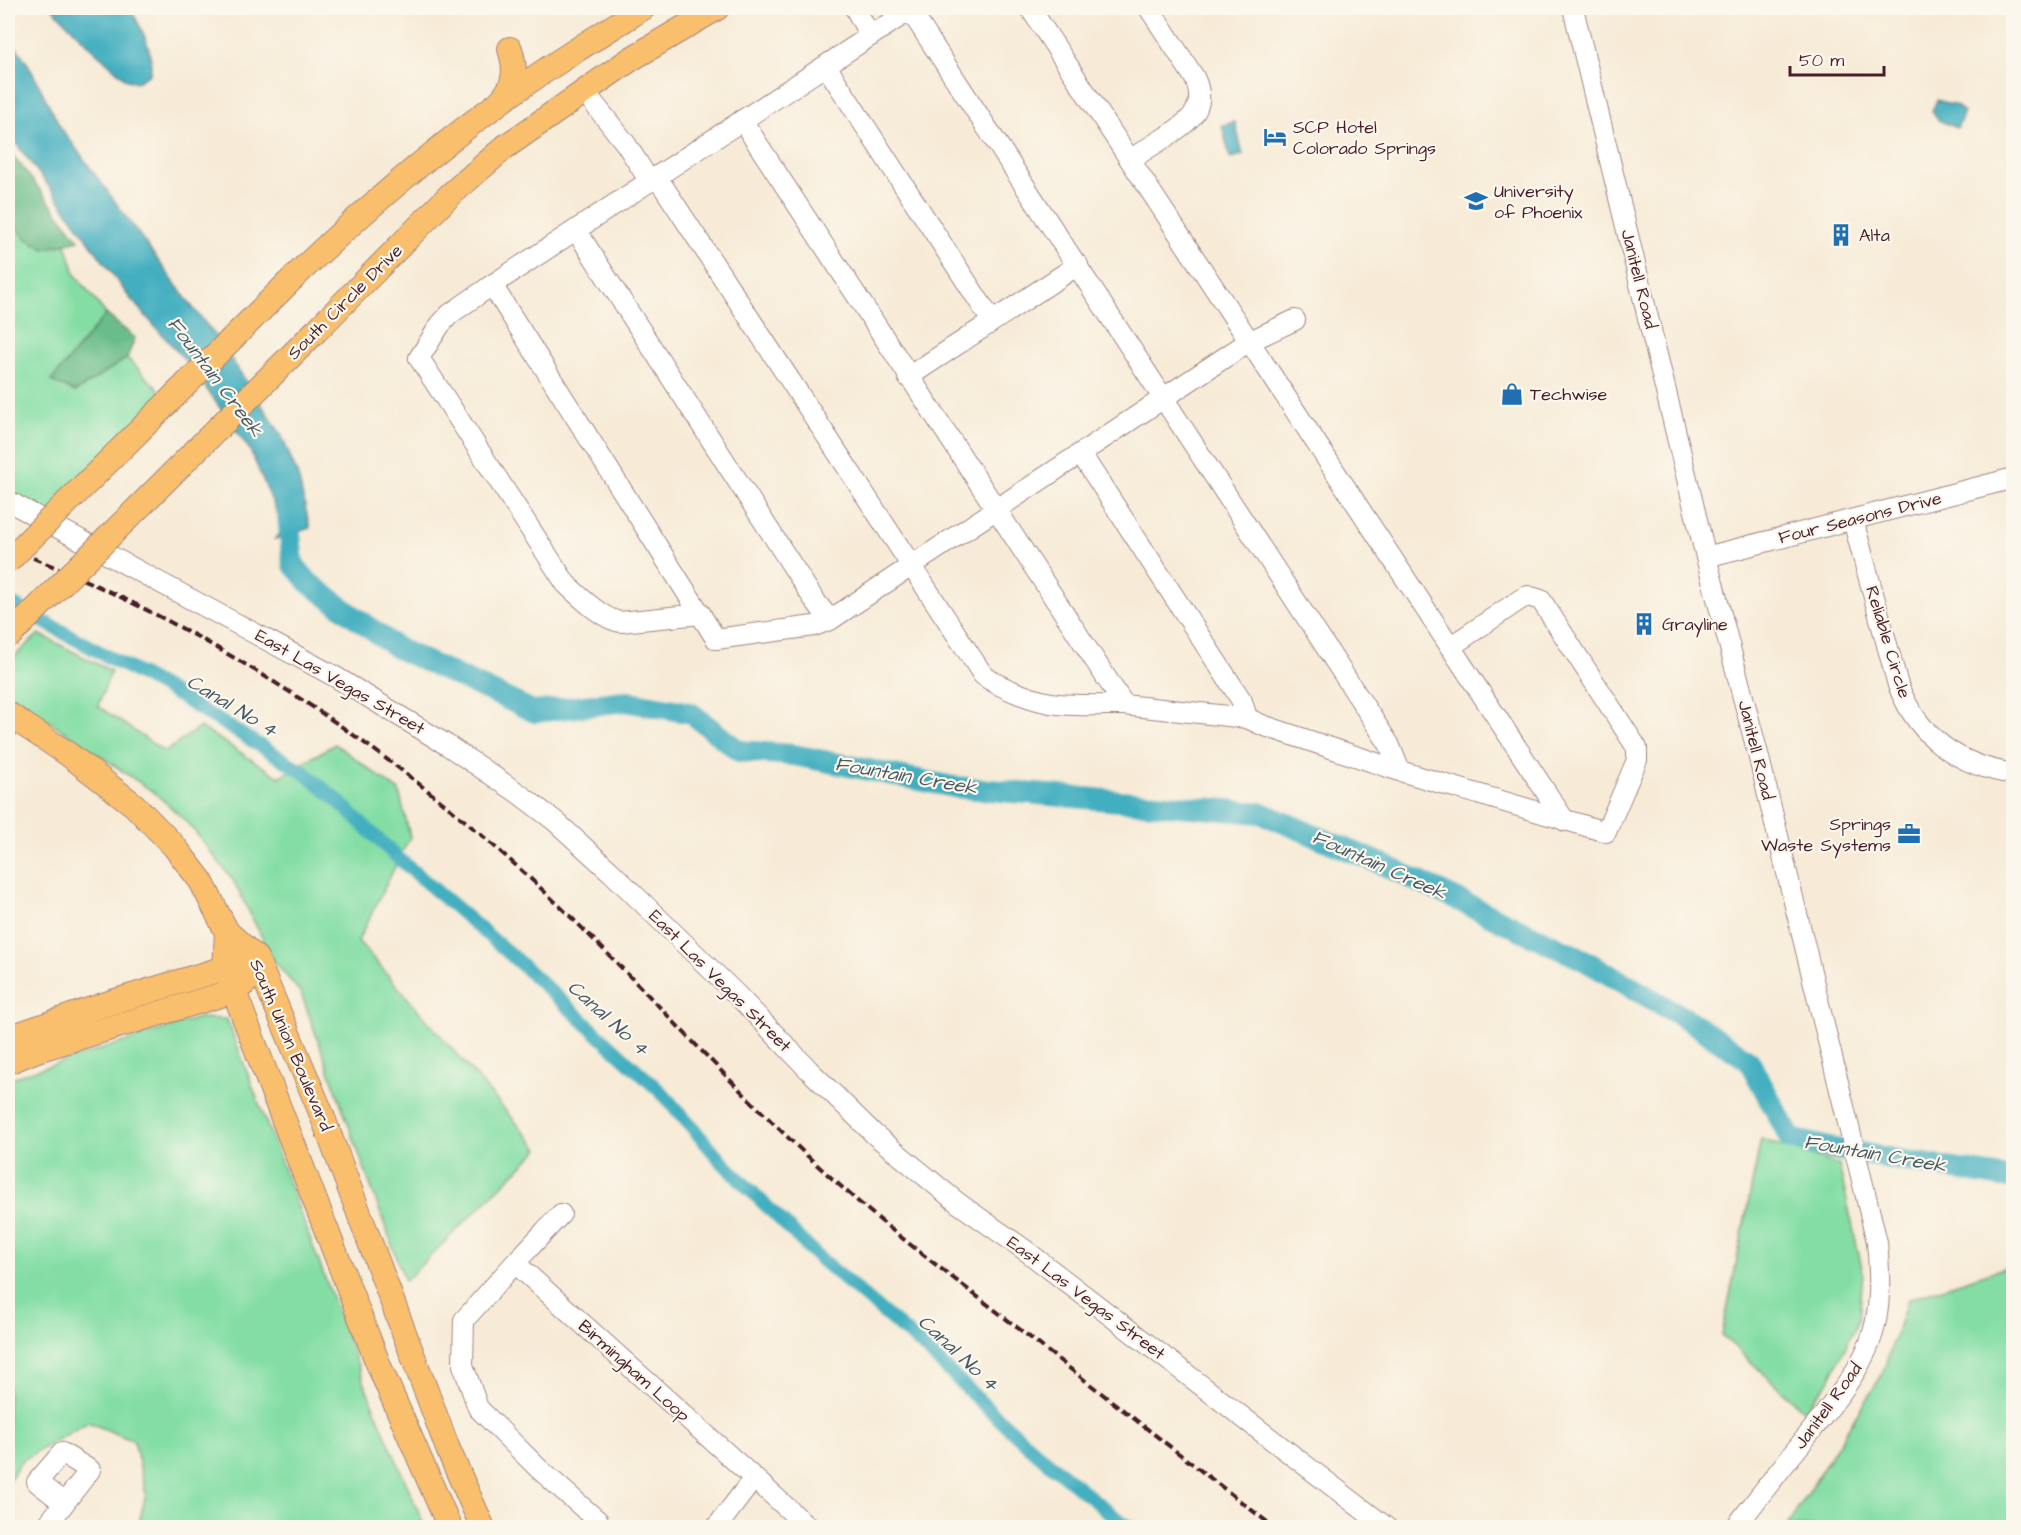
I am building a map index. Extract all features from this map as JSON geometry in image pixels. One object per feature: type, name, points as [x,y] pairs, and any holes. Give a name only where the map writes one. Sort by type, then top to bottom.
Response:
[{"type":"main road","points":[[8,561],[344,229],[390,189],[494,107],[643,8]]},
{"type":"main road","name":"South Circle Drive","points":[[8,637],[473,174],[505,147],[584,91],[641,53],[717,8]]},
{"type":"main road","points":[[494,107],[512,86],[515,67],[510,49],[527,61],[547,61],[566,57]]},
{"type":"main road","points":[[8,714],[68,754],[134,805],[174,846],[201,881],[227,932]]},
{"type":"main road","name":"South Union Boulevard","points":[[227,932],[225,968],[379,1366],[450,1527]]},
{"type":"main road","name":"South Union Boulevard","points":[[227,932],[256,958],[320,1110],[447,1449],[483,1527]]},
{"type":"main road","points":[[8,1038],[225,968],[261,970]]},
{"type":"main road","points":[[8,1062],[37,1050],[234,991],[261,970]]},
{"type":"street","points":[[855,8],[870,36]]},
{"type":"street","points":[[701,614],[612,621],[578,595],[566,584],[419,358],[440,325],[450,314],[911,8],[1389,744],[1400,771]]},
{"type":"street","points":[[1030,8],[1565,821]]},
{"type":"street","points":[[1130,160],[1184,125],[1193,116],[1200,97],[1194,77],[1149,8]]},
{"type":"street","name":"Janitell Road","points":[[1573,8],[1706,557],[1758,754],[1877,1242],[1880,1276],[1879,1303],[1870,1342],[1848,1382],[1832,1405],[1735,1527]]},
{"type":"street","points":[[826,66],[992,321]]},
{"type":"street","points":[[584,91],[654,179],[983,675],[994,683],[1046,702],[1058,704],[1124,705],[1247,718],[1400,771],[1606,832],[1638,754],[1637,748],[1540,600],[1528,596],[1521,599],[1450,647]]},
{"type":"street","points":[[742,120],[1124,705]]},
{"type":"street","points":[[576,230],[806,588],[830,620]]},
{"type":"street","points":[[908,377],[1078,265]]},
{"type":"street","points":[[492,285],[716,639],[814,626],[830,620],[1248,342],[1295,320]]},
{"type":"street","points":[[1081,454],[1242,701],[1247,718]]},
{"type":"street","name":"Four Seasons Drive","points":[[1706,557],[2013,478]]},
{"type":"street","name":"East Las Vegas Street","points":[[8,501],[334,676],[447,745],[518,793],[555,821],[611,872],[875,1135],[958,1203],[1025,1250],[1388,1527]]},
{"type":"street","name":"Reliable Circle","points":[[1853,520],[1898,685],[1908,708],[1935,739],[1958,757],[1996,771],[2013,774]]},
{"type":"street","points":[[561,1214],[464,1320],[463,1365],[478,1408],[602,1527]]},
{"type":"street","name":"Birmingham Loop","points":[[515,1263],[809,1527]]},
{"type":"street","points":[[716,1527],[754,1478]]},
{"type":"street","points":[[45,1527],[64,1503]]},
{"type":"green space","points":[[8,149],[79,240],[44,249],[26,238],[8,218]]},
{"type":"green space","points":[[8,218],[26,238],[44,249],[66,244],[75,274],[106,314],[51,381],[75,392],[127,358],[168,399],[54,526],[8,501]]},
{"type":"green space","points":[[106,314],[135,338],[127,358],[75,392],[51,381]]},
{"type":"green space","points":[[39,634],[111,671],[98,706],[165,752],[200,727],[279,777],[335,744],[399,791],[410,837],[358,941],[539,1149],[405,1281],[301,993],[274,961],[233,880],[188,823],[156,794],[8,693],[8,662]]},
{"type":"green space","points":[[198,1018],[227,1019],[374,1408],[425,1527],[138,1527],[146,1494],[134,1441],[88,1422],[21,1461],[8,1482],[8,1079]]},
{"type":"green space","points":[[1761,1139],[1839,1165],[1863,1273],[1859,1320],[1828,1382],[1804,1411],[1722,1335]]},
{"type":"green space","points":[[2013,1265],[2013,1527],[1786,1527],[1882,1375],[1908,1299]]},
{"type":"water","points":[[52,8],[130,8],[149,48],[150,74],[137,82],[127,80]]},
{"type":"water","points":[[8,35],[28,64],[61,128],[218,339],[281,434],[298,476],[310,528],[275,539],[284,529],[250,450],[191,367],[129,297],[8,133]]},
{"type":"water","points":[[1937,100],[1957,106],[1964,113],[1957,128],[1938,120],[1932,111]]},
{"type":"water","points":[[1235,122],[1243,155],[1230,158],[1222,125]]},
{"type":"waterway","name":"Fountain Creek","points":[[287,506],[293,564],[309,583],[397,648],[535,712],[625,701],[691,713],[739,751],[794,755],[954,787],[1261,813],[1382,864],[1584,960],[1690,1021],[1749,1061],[1791,1139],[1829,1148],[2014,1179]]},
{"type":"waterway","name":"Canal No 4","points":[[8,602],[167,689],[302,771],[337,800],[398,858],[511,955],[662,1093],[723,1163],[817,1256],[925,1348],[1034,1451],[1122,1523],[1132,1528]]},
{"type":"railway","points":[[8,548],[83,579],[155,614],[226,653],[295,695],[362,741],[426,790],[489,841],[549,896],[762,1112],[856,1199],[937,1266],[1275,1528]]},
{"type":"place","name":"SCP Hotel Colorado Springs","points":[[1275,137]]},
{"type":"place","name":"University of Phoenix","points":[[1476,201]]},
{"type":"place","name":"Alta","points":[[1841,235]]},
{"type":"place","name":"Techwise","points":[[1512,394]]},
{"type":"place","name":"Grayline","points":[[1644,624]]},
{"type":"place","name":"Springs Waste Systems","points":[[1909,834]]}]
